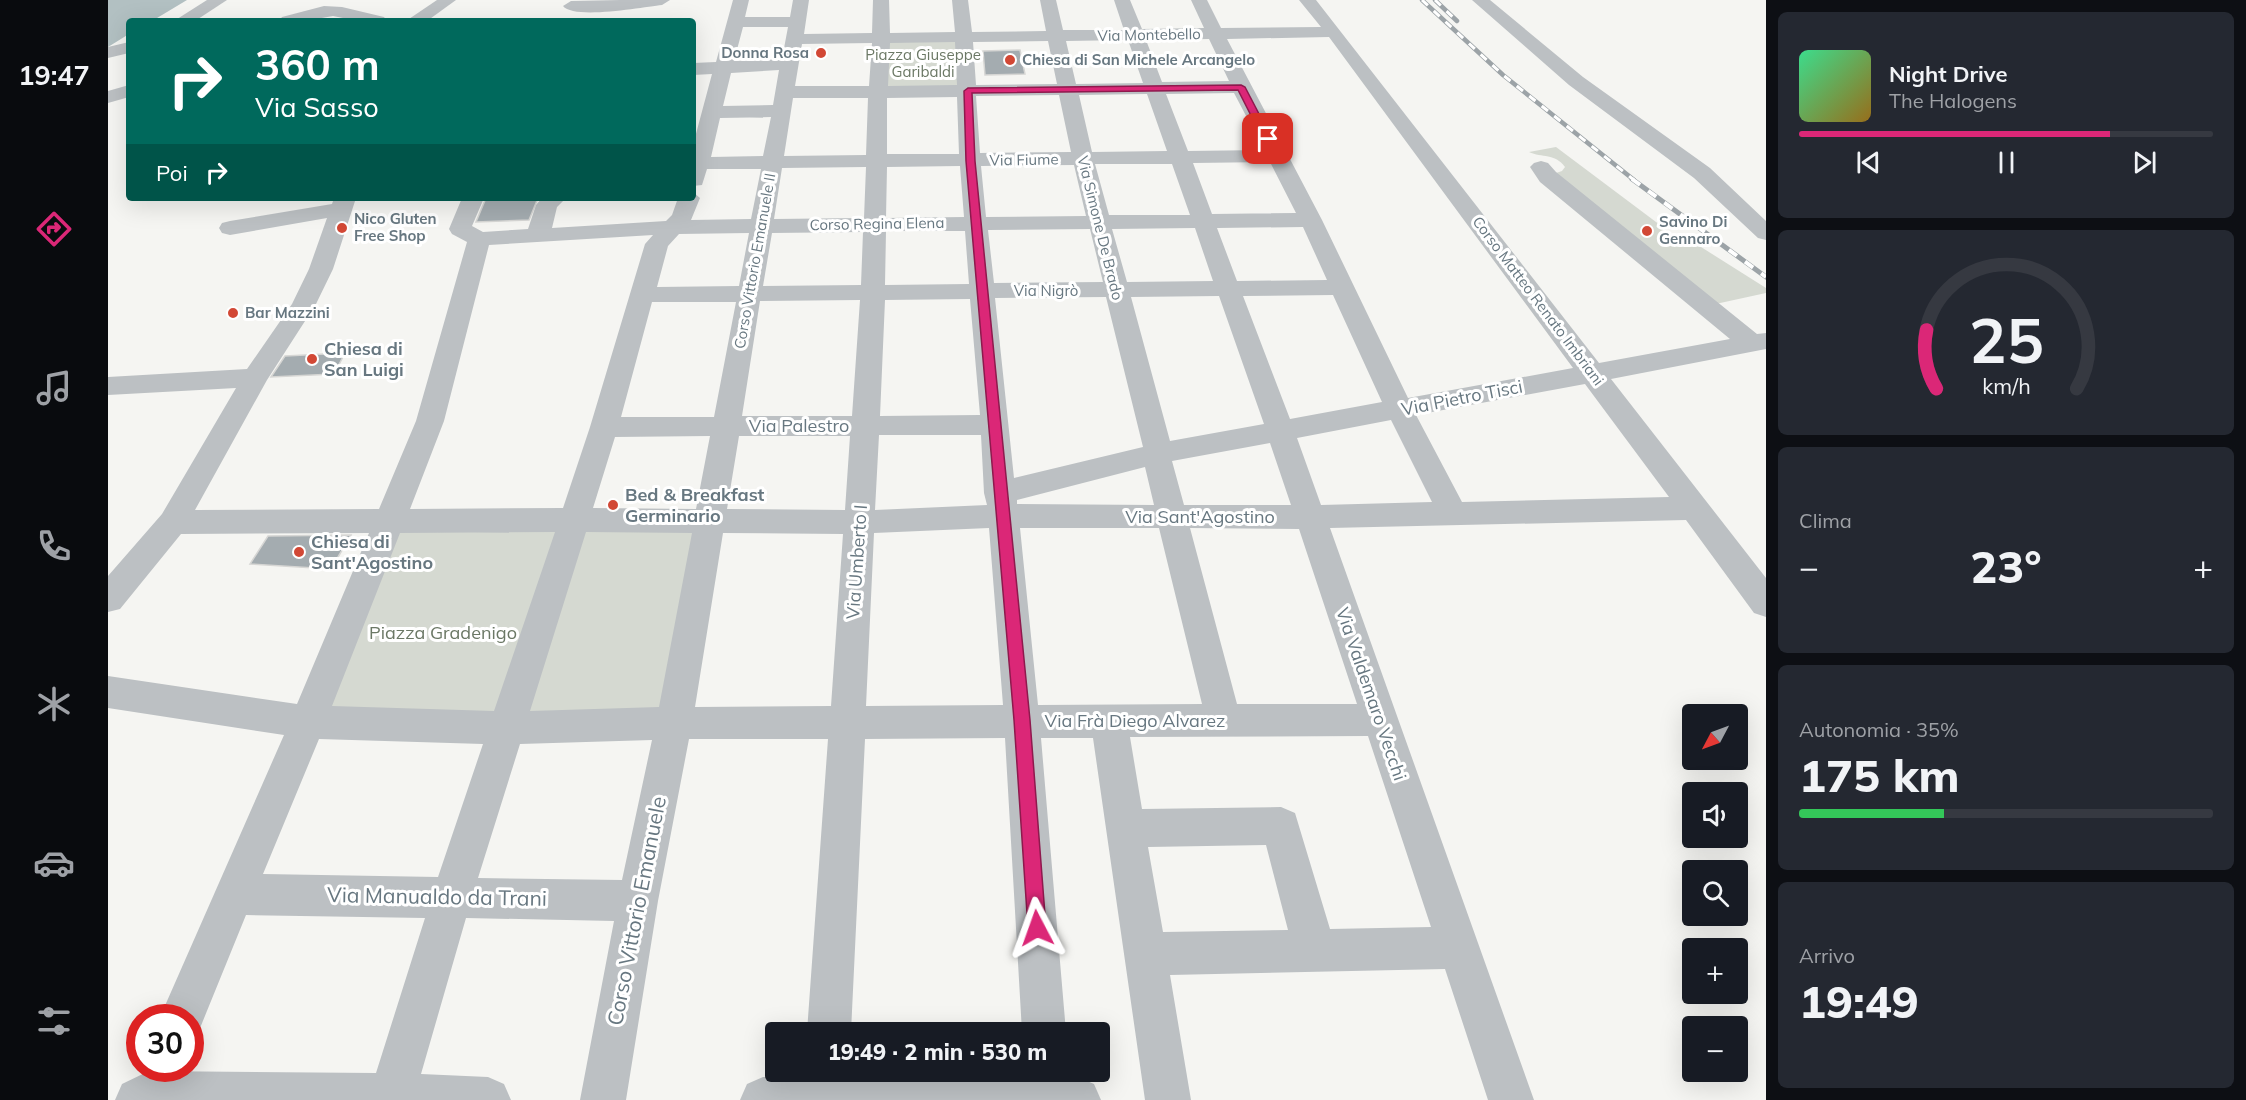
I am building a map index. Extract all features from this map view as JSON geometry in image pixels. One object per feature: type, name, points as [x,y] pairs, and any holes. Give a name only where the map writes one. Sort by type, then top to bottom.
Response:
[{"type":"street","points":[[188,18],[219,0]]},
{"type":"street","points":[[332,9],[352,0]]},
{"type":"street","points":[[420,18],[448,0]]},
{"type":"street","points":[[569,7],[604,14],[662,0]]},
{"type":"street","points":[[696,175],[741,0]]},
{"type":"street","points":[[878,92],[881,0]]},
{"type":"street","points":[[960,0],[981,292],[1022,720],[1043,1022]]},
{"type":"street","name":"Via Simone De Brado","points":[[1048,0],[1066,89],[1115,291],[1224,722]]},
{"type":"street","name":"Via Valdemaro Vecchi","points":[[1122,0],[1281,432],[1511,1100]]},
{"type":"street","points":[[1199,0],[1241,87],[1311,220],[1401,411],[1454,514]]},
{"type":"street","name":"Corso Matteo Renato Imbriani","points":[[1307,0],[1334,32],[1692,508],[1761,588]]},
{"type":"street","points":[[1480,0],[1576,81],[1702,173],[1766,233]]},
{"type":"street","points":[[296,18],[319,10],[332,9],[366,18]]},
{"type":"street","points":[[735,22],[798,20],[881,38],[964,37]]},
{"type":"street","name":"Corso Vittorio Emanuele II","points":[[708,521],[798,20]]},
{"type":"street","name":"Via Montebello","points":[[964,37],[1334,32]]},
{"type":"street","points":[[108,53],[126,48]]},
{"type":"street","points":[[696,69],[791,64]]},
{"type":"street","points":[[713,112],[878,92],[1241,87]]},
{"type":"street","points":[[108,97],[126,92]]},
{"type":"street","name":"Via Umberto I","points":[[830,1022],[873,293],[874,162],[878,92]]},
{"type":"street","name":"Via Fiume","points":[[700,163],[1277,156]]},
{"type":"street","points":[[1541,167],[1548,177],[1757,348]]},
{"type":"street","points":[[188,1004],[308,722],[430,421],[479,239],[460,229],[472,201]]},
{"type":"street","points":[[538,235],[546,205],[551,201]]},
{"type":"street","points":[[391,1098],[452,897],[604,427],[657,244],[683,214],[687,201]]},
{"type":"street","points":[[230,228],[343,203]]},
{"type":"street","points":[[108,599],[173,522],[255,378],[311,290],[343,203]]},
{"type":"street","name":"Corso Regina Elena","points":[[479,239],[672,227],[1311,220]]},
{"type":"street","name":"Via Nigrò","points":[[644,295],[1341,287]]},
{"type":"street","name":"Via Pietro Tisci","points":[[1000,504],[1157,454],[1401,411],[1592,373],[1757,348]]},
{"type":"street","points":[[108,386],[255,378]]},
{"type":"street","name":"Via Palestro","points":[[604,427],[993,425]]},
{"type":"street","name":"Via Sant'Agostino","points":[[708,521],[860,522],[1000,504],[1173,516],[1311,517],[1692,508]]},
{"type":"street","points":[[108,692],[308,722],[508,728],[674,723],[708,521],[173,522]]},
{"type":"street","name":"Via Frà Diego Alvarez","points":[[674,723],[1380,720]]},
{"type":"street","points":[[1109,721],[1168,1100]]},
{"type":"street","name":"Corso Vittorio Emanuele","points":[[603,1100],[638,901],[674,723]]},
{"type":"street","points":[[1125,828],[1281,826],[1315,951]]},
{"type":"street","name":"Via Manualdo da Trani","points":[[236,894],[638,901]]},
{"type":"street","points":[[1145,954],[1459,948]]},
{"type":"street","points":[[1048,1082],[1049,1100]]},
{"type":"street","points":[[763,1100],[826,1090],[1078,1100]]},
{"type":"street","points":[[148,1091],[488,1100]]},
{"type":"green space","name":"Piazza Giuseppe Garibaldi","points":[[960,38],[965,89],[881,90],[884,39]]},
{"type":"green space","points":[[1556,147],[1676,237],[1682,235],[1766,288],[1766,293],[1711,305],[1556,173],[1565,167],[1561,163],[1553,158],[1529,152]]},
{"type":"green space","name":"Piazza Gradenigo","points":[[699,526],[666,715],[520,719],[579,527]]},
{"type":"green space","name":"Piazza Gradenigo","points":[[398,528],[562,528],[500,717],[322,713]]},
{"type":"shaded area","points":[[108,0],[187,0],[157,18],[126,18],[126,36],[108,47]]},
{"type":"building","name":"Chiesa di San Michele Arcangelo","points":[[1020,50],[1025,74],[985,75],[983,51]]},
{"type":"building","points":[[485,201],[537,201],[529,220],[476,222]]},
{"type":"building","name":"Chiesa di San Luigi","points":[[345,353],[334,374],[271,377],[285,356]]},
{"type":"building","name":"Chiesa di Sant'Agostino","points":[[351,535],[331,569],[250,564],[268,536]]},
{"type":"railway","points":[[1422,0],[1503,75],[1634,180]]},
{"type":"railway","points":[[1435,0],[1457,21]]},
{"type":"railway","points":[[1632,179],[1766,277]]},
{"type":"place","name":"Donna Rosa","points":[[821,53]]},
{"type":"place","name":"Chiesa di San Michele Arcangelo","points":[[1010,60]]},
{"type":"place","name":"Nico Gluten Free Shop","points":[[342,228]]},
{"type":"place","name":"Savino Di Gennaro","points":[[1647,231]]},
{"type":"place","name":"Bar Mazzini","points":[[233,313]]},
{"type":"place","name":"Chiesa di San Luigi","points":[[312,359]]},
{"type":"place","name":"Bed & Breakfast Germinario","points":[[613,505]]},
{"type":"place","name":"Chiesa di Sant'Agostino","points":[[299,552]]},
{"type":"route","points":[[1037,928],[1022,720],[1001,516],[970,161],[968,91],[1241,87],[1268,139]]}]
